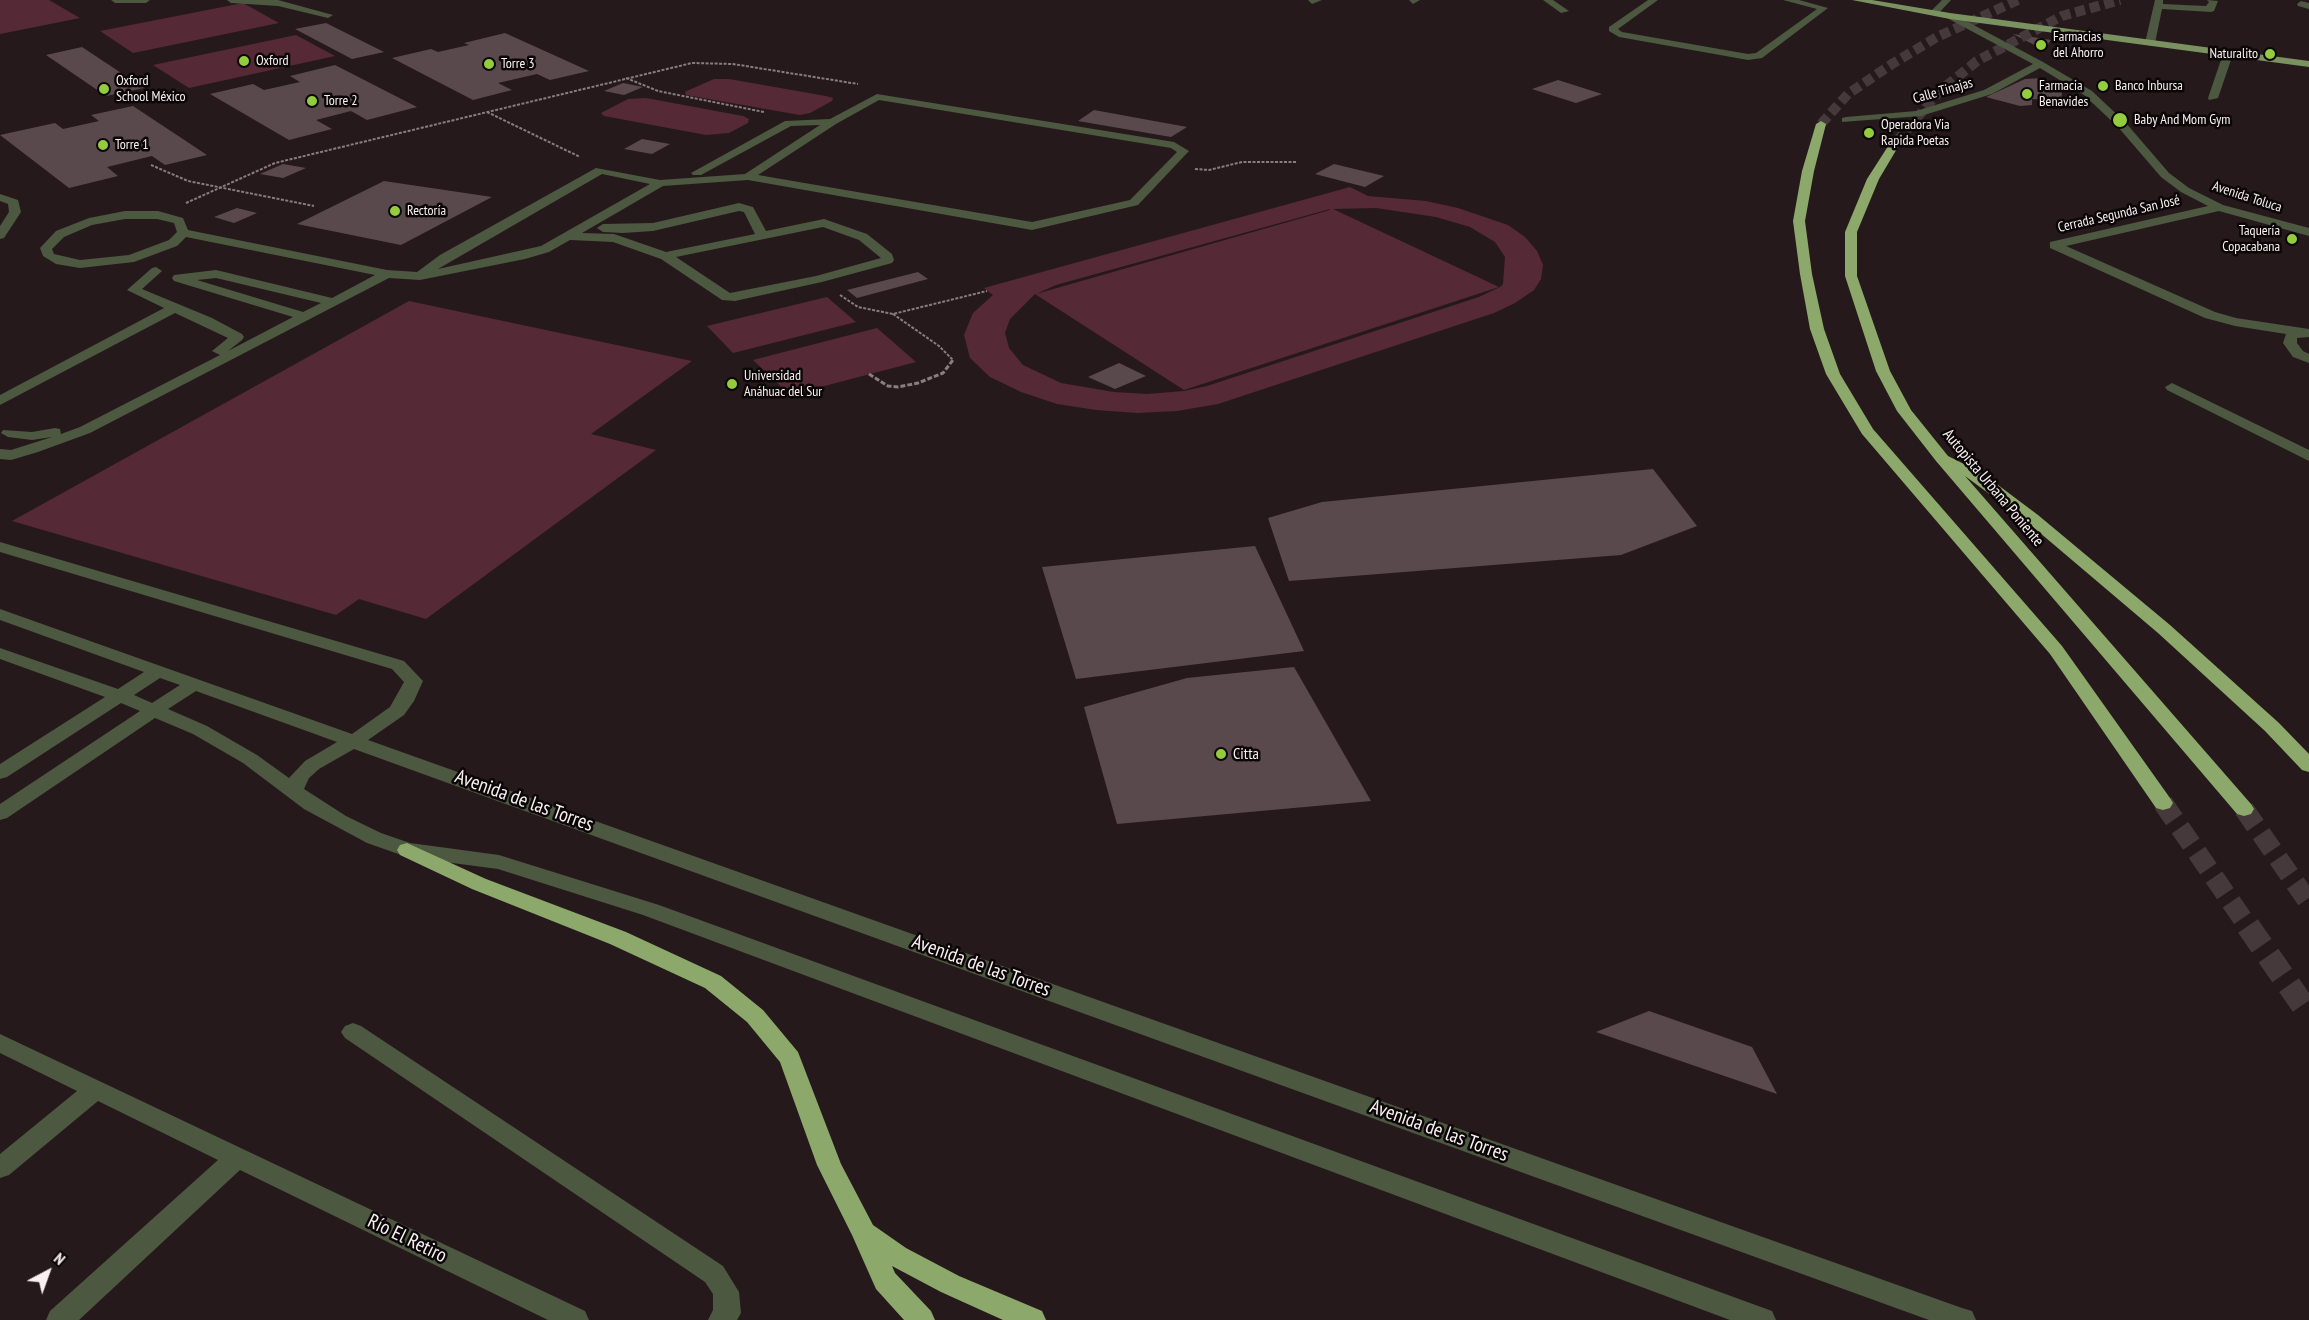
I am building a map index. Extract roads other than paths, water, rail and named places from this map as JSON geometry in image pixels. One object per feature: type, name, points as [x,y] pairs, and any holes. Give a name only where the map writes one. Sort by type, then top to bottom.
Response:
[{"type":"highway","points":[[1821,124],[1808,171],[1799,221],[1806,274],[1817,329],[1833,374],[1867,431],[2056,650],[2163,803]]},
{"type":"highway","name":"Autopista Urbana Poniente","points":[[1896,142],[1873,179],[1851,232],[1851,276],[1883,371],[1904,411],[1941,458],[2244,809]]},
{"type":"highway","points":[[1941,458],[1977,476],[2041,525],[2239,696],[2309,766]]},
{"type":"highway","points":[[407,850],[479,884],[618,938],[713,982],[755,1016],[790,1058],[829,1166],[864,1233],[885,1281],[921,1320]]},
{"type":"highway","points":[[864,1233],[897,1256],[950,1284],[1032,1320]]},
{"type":"main road","points":[[1856,0],[1950,16],[2309,64]]},
{"type":"street","points":[[116,0],[146,0]]},
{"type":"street","points":[[231,0],[278,3],[328,15]]},
{"type":"street","points":[[1547,0],[1564,11]]},
{"type":"street","points":[[1654,0],[1612,29],[1619,34],[1748,57],[1759,57],[1824,8],[1787,0]]},
{"type":"street","points":[[1934,13],[1947,0]]},
{"type":"street","points":[[2150,43],[2158,3],[2211,9],[2214,1],[2211,0]]},
{"type":"street","name":"Avenida Toluca","points":[[1950,16],[2040,64],[2088,93],[2122,125],[2164,176],[2185,190],[2219,207],[2309,232]]},
{"type":"street","points":[[2213,98],[2228,54]]},
{"type":"street","name":"Calle Tinajas","points":[[1846,120],[1917,114],[1988,92],[2040,64]]},
{"type":"street","points":[[420,276],[444,258],[597,171],[604,170],[660,183],[752,173],[832,122],[874,99],[883,97],[1181,148],[1184,151],[1134,203],[1041,225],[1022,225],[752,173],[698,173],[639,178]]},
{"type":"street","points":[[698,173],[794,122],[832,122]]},
{"type":"street","points":[[183,233],[387,274],[420,276],[545,249],[660,183]]},
{"type":"street","points":[[0,197],[14,202],[15,212],[0,235]]},
{"type":"street","points":[[584,227],[640,229],[739,207],[749,209],[762,235]]},
{"type":"street","name":"Cerrada Segunda San José","points":[[2219,207],[2054,245],[2210,315],[2235,322],[2304,332]]},
{"type":"street","points":[[125,215],[158,215],[180,222],[183,233],[173,243],[130,259],[80,264],[60,261],[49,256],[46,248],[60,234],[89,222],[125,215]]},
{"type":"street","points":[[567,236],[614,238],[665,256],[726,297],[818,279],[888,260],[888,257],[863,237],[833,225],[817,224],[665,256]]},
{"type":"street","points":[[153,252],[156,271]]},
{"type":"street","points":[[156,271],[305,317]]},
{"type":"street","points":[[8,433],[45,435],[75,426],[220,350],[237,338],[207,321],[133,290],[156,271]]},
{"type":"street","points":[[178,278],[216,274],[334,302]]},
{"type":"street","points":[[0,454],[11,455],[33,449],[85,430],[387,274]]},
{"type":"street","points":[[0,401],[176,307]]},
{"type":"street","points":[[2304,332],[2291,336],[2290,342],[2298,354],[2309,359]]},
{"type":"street","points":[[2172,387],[2309,456]]},
{"type":"street","points":[[0,547],[398,665],[414,681],[405,701],[397,711],[355,740],[312,765],[301,775],[293,790]]},
{"type":"street","name":"Avenida de las Torres","points":[[0,614],[1962,1320]]},
{"type":"street","points":[[0,653],[120,696],[200,730],[250,759],[339,821],[407,850],[499,862],[651,910],[1761,1320]]},
{"type":"street","points":[[0,773],[160,670]]},
{"type":"street","points":[[0,813],[195,683]]},
{"type":"street","points":[[353,1032],[714,1274],[726,1292],[727,1313],[722,1320]]},
{"type":"street","name":"Río El Retiro","points":[[0,1043],[575,1320]]},
{"type":"street","points":[[0,1168],[96,1089]]},
{"type":"street","points":[[60,1320],[238,1157]]},
{"type":"tunnel","points":[[1821,124],[1848,94],[1892,64],[1937,37],[2018,0]]},
{"type":"tunnel","points":[[1896,142],[1940,91],[1977,61],[2062,16],[2120,0]]},
{"type":"tunnel","points":[[2163,803],[2249,928]]},
{"type":"tunnel","points":[[2244,809],[2309,903]]},
{"type":"tunnel","points":[[2248,926],[2309,1014]]},
{"type":"place","name":"Farmacias del Ahorro","points":[[2041,45]]},
{"type":"place","name":"Naturalito","points":[[2270,54]]},
{"type":"place","name":"Oxford","points":[[244,61]]},
{"type":"place","name":"Torre 3","points":[[489,64]]},
{"type":"place","name":"Banco Inbursa","points":[[2103,86]]},
{"type":"place","name":"Oxford School México","points":[[104,89]]},
{"type":"place","name":"Farmacia Benavides","points":[[2027,94]]},
{"type":"place","name":"Torre 2","points":[[312,101]]},
{"type":"place","name":"Baby And Mom Gym","points":[[2120,120]]},
{"type":"place","name":"Operadora Via Rapida Poetas","points":[[1869,133]]},
{"type":"place","name":"Torre 1","points":[[103,145]]},
{"type":"place","name":"Rectoría","points":[[395,211]]},
{"type":"place","name":"Taquería Copacabana","points":[[2292,239]]},
{"type":"place","name":"Universidad Anáhuac del Sur","points":[[732,384]]},
{"type":"place","name":"Citta","points":[[1221,754]]}]
